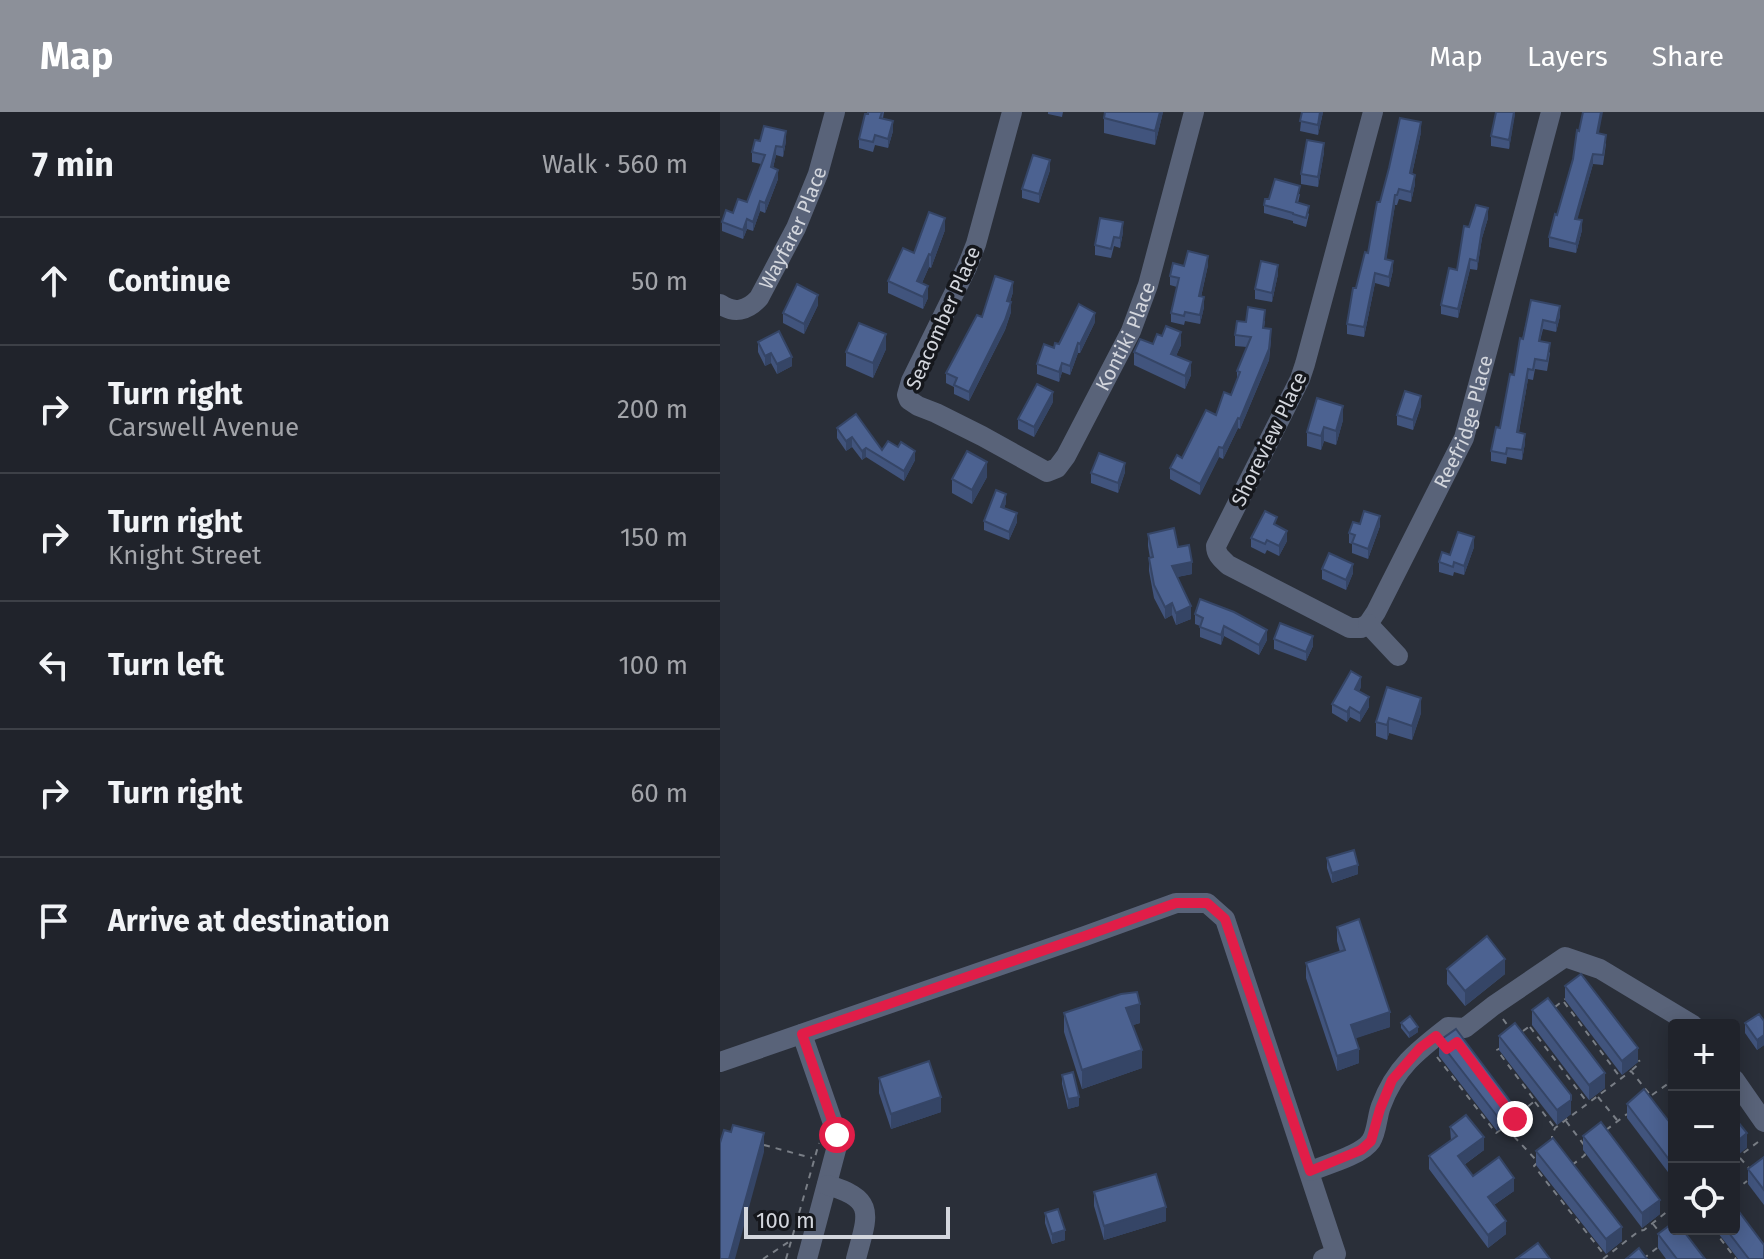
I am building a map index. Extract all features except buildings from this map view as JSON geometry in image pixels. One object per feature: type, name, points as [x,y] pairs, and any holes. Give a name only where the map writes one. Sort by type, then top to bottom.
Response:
[{"type":"street","name":"Wayfarer Place","points":[[720,304],[728,310],[737,311],[759,298],[796,228],[818,174],[835,112]]},
{"type":"street","name":"Seacomber Place","points":[[982,436],[918,406],[907,395],[976,244],[1012,112]]},
{"type":"street","name":"Kontiki Place","points":[[982,436],[1047,472],[1057,468],[1066,456],[1131,331],[1148,285],[1194,112]]},
{"type":"street","name":"Shoreview Place","points":[[1368,624],[1350,628],[1228,565],[1216,552],[1216,546],[1300,379],[1373,112]]},
{"type":"street","name":"Reefridge Place","points":[[1368,624],[1464,438],[1551,112]]},
{"type":"street","points":[[1368,624],[1398,656]]},
{"type":"street","points":[[720,1062],[1176,903],[1207,903],[1225,919],[1310,1171],[1330,1257]]},
{"type":"street","points":[[1310,1171],[1361,1150],[1371,1141],[1392,1080],[1417,1051],[1448,1027],[1465,1028],[1565,957],[1600,969],[1683,1019]]},
{"type":"street","points":[[802,1034],[837,1135],[837,1146],[807,1259]]},
{"type":"street","points":[[1740,1088],[1764,1122]]},
{"type":"street","points":[[827,1185],[855,1194],[863,1202],[865,1225],[856,1259]]},
{"type":"path","points":[[1549,1011],[1572,993]]},
{"type":"path","points":[[1562,1001],[1621,1078]]},
{"type":"path","points":[[1493,1006],[1516,1036],[1539,1019]]},
{"type":"path","points":[[1529,1026],[1588,1103]]},
{"type":"path","points":[[1506,1043],[1497,1050],[1555,1128]]},
{"type":"path","points":[[1552,1150],[1555,1128],[1640,1063],[1632,1052]]},
{"type":"path","points":[[1437,1057],[1496,1133],[1535,1101]]},
{"type":"path","points":[[1631,1071],[1651,1096]]},
{"type":"path","points":[[1643,1102],[1668,1083]]},
{"type":"path","points":[[1598,1096],[1618,1121]]},
{"type":"path","points":[[1600,1135],[1635,1108]]},
{"type":"path","points":[[1565,1120],[1585,1146]]},
{"type":"path","points":[[1505,1127],[1538,1162]]},
{"type":"path","points":[[1740,1156],[1764,1137]]},
{"type":"path","points":[[1567,1169],[1585,1155],[1581,1149],[1592,1140]]},
{"type":"path","points":[[786,1259],[817,1142],[827,1145]]},
{"type":"path","points":[[761,1144],[813,1158]]},
{"type":"path","points":[[1545,1156],[1534,1166],[1604,1258],[1668,1211]]},
{"type":"path","points":[[1740,1158],[1755,1175],[1740,1186]]},
{"type":"path","points":[[1643,1259],[1666,1240],[1652,1223]]},
{"type":"path","points":[[1718,1235],[1736,1259]]},
{"type":"path","points":[[763,1259],[791,1241]]},
{"type":"route","points":[[837,1135],[802,1034],[1176,903],[1192,901],[1207,903],[1225,919],[1310,1171],[1361,1150],[1371,1141],[1392,1080],[1420,1048],[1436,1036],[1447,1049],[1457,1042],[1515,1119]]}]
